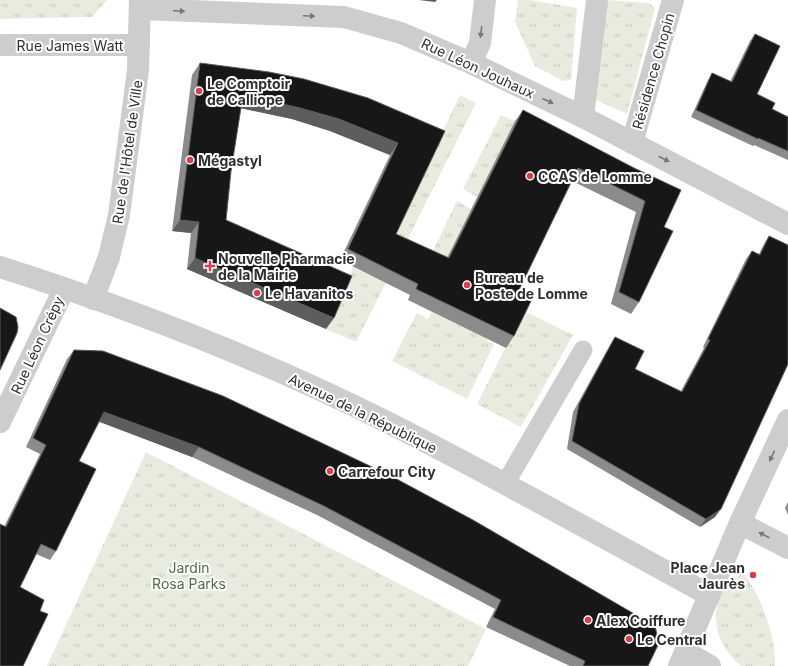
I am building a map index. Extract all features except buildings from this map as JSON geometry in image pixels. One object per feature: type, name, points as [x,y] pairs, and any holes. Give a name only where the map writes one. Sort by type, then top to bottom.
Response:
[{"type":"street","points":[[471,63],[480,43],[485,0]]},
{"type":"street","points":[[583,117],[597,0]]},
{"type":"street","name":"Résidence Chopin","points":[[632,143],[673,0]]},
{"type":"street","name":"Rue Léon Jouhaux","points":[[140,5],[344,17],[401,34],[471,63],[583,117],[788,224]]},
{"type":"street","name":"Rue de l'Hôtel de Ville","points":[[93,299],[109,256],[119,216],[136,90],[140,5]]},
{"type":"street","name":"Rue James Watt","points":[[0,45],[139,45]]},
{"type":"street","name":"Avenue de la République","points":[[0,267],[93,299],[272,368],[387,422],[505,484],[709,595]]},
{"type":"street","name":"Rue Léon Crépy","points":[[0,422],[64,289]]},
{"type":"street","points":[[710,666],[682,659],[740,523],[788,420]]},
{"type":"street","points":[[740,523],[788,548]]},
{"type":"lane","points":[[505,484],[583,350]]},
{"type":"green space","points":[[0,0],[107,0],[92,17],[0,19]]},
{"type":"green space","points":[[518,0],[530,0],[577,8],[571,80],[563,81],[535,66],[515,22]]},
{"type":"green space","points":[[606,0],[649,3],[655,8],[627,114],[594,99]]},
{"type":"green space","points":[[460,95],[476,103],[356,342],[326,329],[353,267],[373,277]]},
{"type":"green space","points":[[501,115],[515,121],[477,197],[463,189]]},
{"type":"green space","points":[[457,201],[471,209],[442,267],[427,263]]},
{"type":"green space","points":[[524,311],[573,335],[521,427],[477,404]]},
{"type":"green space","points":[[432,312],[488,339],[487,341],[494,344],[467,399],[392,361],[417,313],[428,319]]},
{"type":"green space","name":"Jardin Rosa Parks","points":[[146,452],[486,629],[468,666],[47,666]]},
{"type":"green space","points":[[743,573],[755,592],[766,617],[773,644],[775,666],[741,666],[723,644],[718,631],[716,618],[717,606],[722,594],[730,583]]},
{"type":"place","name":"Le Comptoir de Calliope","points":[[199,91]]},
{"type":"place","name":"Mégastyl","points":[[190,160]]},
{"type":"place","name":"CCAS de Lomme","points":[[530,176]]},
{"type":"place","name":"Nouvelle Pharmacie de la Mairie","points":[[210,266]]},
{"type":"place","name":"Bureau de Poste de Lomme","points":[[467,285]]},
{"type":"place","name":"Le Havanitos","points":[[257,293]]},
{"type":"place","name":"Carrefour City","points":[[330,471]]},
{"type":"place","name":"Place Jean Jaurès","points":[[753,575]]},
{"type":"place","name":"Alex Coiffure","points":[[588,620]]},
{"type":"place","name":"Le Central","points":[[629,639]]}]
